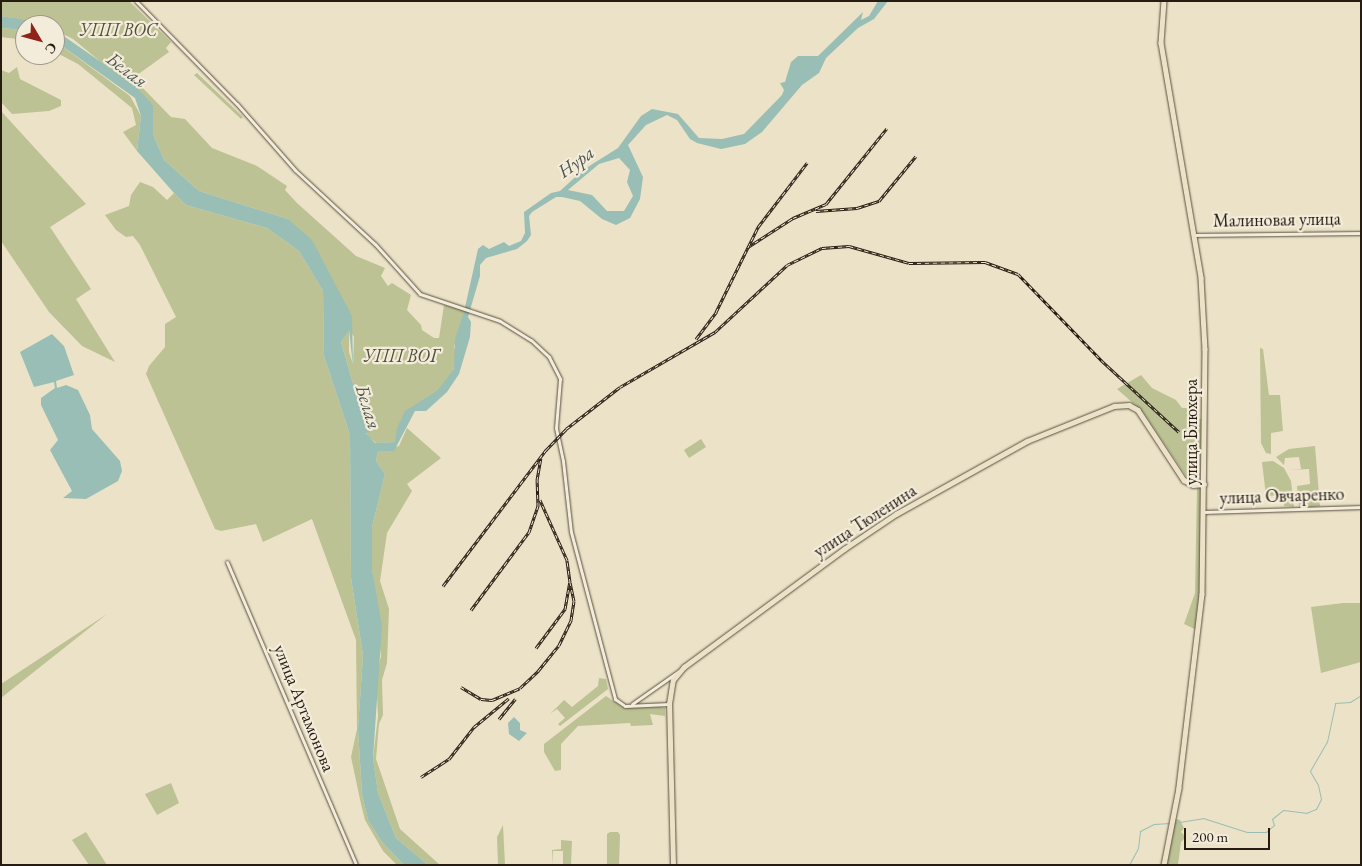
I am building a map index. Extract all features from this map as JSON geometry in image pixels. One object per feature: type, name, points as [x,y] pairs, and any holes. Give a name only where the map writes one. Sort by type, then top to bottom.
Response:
[{"type":"main road","name":"улица Блюхера","points":[[1164,1],[1161,43],[1194,234],[1205,315],[1205,512],[1198,643],[1173,820],[1164,865]]},
{"type":"main road","name":"улица Тюленина","points":[[671,684],[684,667],[882,523],[1027,441],[1074,420],[1114,406],[1133,407],[1143,416],[1184,480],[1193,485],[1204,484]]},
{"type":"main road","points":[[671,684],[669,704],[673,865]]},
{"type":"street","points":[[136,1],[236,104],[295,170],[375,244],[406,282],[429,299],[476,313],[520,332],[556,368],[560,394],[556,428],[563,461],[571,532],[615,698],[621,704],[629,706],[669,704]]},
{"type":"street","name":"Малиновая улица","points":[[1194,234],[1361,233]]},
{"type":"street","name":"улица Овчаренко","points":[[1205,512],[1361,507]]},
{"type":"street","name":"улица Артамонова","points":[[227,562],[356,865]]},
{"type":"street","name":"улица Тюленина","points":[[629,706],[684,667]]},
{"type":"street","points":[[661,684],[671,684]]},
{"type":"green space","points":[[1,1],[129,1],[171,42],[166,48],[169,52],[133,78],[171,117],[185,119],[212,148],[257,166],[287,186],[285,190],[297,203],[356,256],[385,268],[381,276],[388,286],[392,283],[411,295],[407,310],[421,325],[422,330],[434,338],[439,338],[444,305],[465,310],[454,347],[457,354],[453,372],[436,396],[413,406],[396,442],[376,443],[366,432],[371,432],[363,418],[341,342],[349,329],[349,352],[353,364],[354,337],[288,219],[199,191],[164,160],[153,134],[153,105],[73,39],[65,35],[65,15],[15,15],[15,18],[1,16]]},
{"type":"green space","points":[[1,28],[15,29],[15,39],[1,37]]},
{"type":"green space","points":[[65,48],[130,96],[141,116],[137,151],[123,132],[136,125],[132,108],[78,64],[65,57]]},
{"type":"green space","points":[[17,67],[20,79],[61,100],[61,106],[49,111],[12,114],[1,102],[1,70],[9,73]]},
{"type":"green space","points":[[197,73],[243,117],[241,119],[194,75]]},
{"type":"green space","points":[[1,111],[86,204],[50,227],[91,289],[76,299],[115,362],[82,346],[49,312],[1,241]]},
{"type":"green space","points":[[140,182],[153,187],[167,200],[174,193],[186,205],[267,228],[299,251],[323,291],[324,356],[350,435],[351,578],[363,655],[358,729],[362,794],[368,820],[382,842],[404,865],[397,865],[383,851],[365,820],[351,757],[357,729],[356,640],[312,519],[263,542],[256,524],[221,531],[215,529],[146,374],[149,366],[165,347],[165,324],[176,317],[140,245],[133,236],[126,237],[116,230],[105,215],[129,206],[131,195]]},
{"type":"green space","points":[[1260,348],[1263,349],[1269,395],[1280,395],[1283,431],[1271,433],[1271,454],[1266,453],[1261,443]]},
{"type":"green space","points":[[1141,375],[1152,388],[1176,400],[1182,408],[1191,408],[1192,419],[1202,419],[1200,482],[1188,479],[1143,412],[1117,389]]},
{"type":"green space","points":[[407,428],[441,458],[407,484],[412,491],[387,533],[380,581],[389,609],[387,663],[382,680],[383,715],[379,724],[376,759],[400,829],[440,865],[428,865],[396,838],[378,793],[373,758],[378,716],[376,677],[381,656],[372,570],[372,527],[385,474],[376,461],[378,451],[399,446]]},
{"type":"green space","points":[[701,439],[706,447],[689,458],[684,450]]},
{"type":"green space","points":[[1315,446],[1320,506],[1299,509],[1297,486],[1310,484],[1309,469],[1288,470],[1301,469],[1299,457],[1285,458],[1284,465],[1276,457],[1289,449]]},
{"type":"green space","points":[[1273,461],[1284,468],[1291,481],[1294,507],[1284,506],[1284,495],[1266,496],[1262,462]]},
{"type":"green space","points":[[1197,487],[1202,488],[1200,596],[1197,630],[1184,624],[1195,593]]},
{"type":"green space","points":[[1361,603],[1361,662],[1321,673],[1311,607]]},
{"type":"green space","points":[[107,614],[1,698],[1,684]]},
{"type":"green space","points":[[599,678],[606,679],[608,689],[560,726],[558,724],[565,718],[557,709],[550,714],[564,700],[572,707],[598,686]]},
{"type":"green space","points":[[606,696],[624,708],[665,708],[665,716],[650,714],[653,725],[631,726],[630,723],[578,726],[561,744],[561,770],[555,771],[544,752],[544,744]]},
{"type":"green space","points":[[171,783],[179,803],[157,815],[145,794]]},
{"type":"green space","points":[[1175,819],[1180,820],[1184,828],[1181,832],[1186,837],[1181,842],[1178,865],[1167,865]]},
{"type":"green space","points":[[503,825],[505,865],[498,865],[497,837]]},
{"type":"green space","points":[[86,832],[107,865],[89,865],[72,840]]},
{"type":"green space","points":[[618,832],[620,835],[619,865],[607,864],[607,834]]},
{"type":"green space","points":[[561,840],[572,841],[571,865],[563,865],[563,851],[553,851],[553,865],[552,850],[561,849]]},
{"type":"water","name":"Белая","points":[[878,1],[888,1],[874,19],[858,28],[826,58],[819,73],[802,85],[762,132],[745,144],[721,149],[697,143],[690,139],[677,120],[667,115],[646,125],[628,145],[643,177],[640,199],[630,218],[616,225],[602,219],[580,201],[562,197],[556,197],[532,212],[529,216],[531,235],[527,241],[517,249],[486,258],[480,265],[480,276],[468,317],[471,322],[470,337],[459,374],[447,392],[426,411],[415,411],[394,451],[378,451],[376,461],[385,474],[372,527],[372,570],[382,626],[373,758],[378,793],[396,838],[428,865],[404,865],[382,842],[368,820],[362,794],[358,729],[363,655],[351,578],[350,435],[324,356],[323,291],[299,251],[267,228],[186,205],[137,151],[141,116],[135,98],[65,48],[65,37],[134,85],[153,105],[153,134],[164,160],[199,191],[288,219],[312,240],[352,316],[353,366],[349,330],[341,342],[363,418],[371,432],[366,433],[375,443],[395,442],[397,428],[405,411],[437,391],[454,369],[455,339],[464,312],[478,249],[483,245],[489,249],[504,242],[509,246],[521,241],[525,233],[524,212],[551,193],[560,191],[583,170],[618,148],[641,116],[652,109],[678,114],[699,138],[722,139],[744,134],[782,95],[784,90],[780,83],[785,82],[791,62],[798,56],[818,56],[863,12],[861,20],[869,16]],"holes":[[[619,158],[630,170],[627,182],[633,196],[624,211],[607,211],[592,195],[568,190],[599,164]]]},
{"type":"water","points":[[1,16],[15,18],[15,29],[1,28]]},
{"type":"water","points":[[52,334],[64,346],[74,375],[56,381],[57,388],[66,385],[78,390],[90,415],[92,429],[120,461],[122,471],[118,481],[86,499],[63,498],[72,491],[50,450],[58,440],[41,405],[41,398],[55,388],[54,382],[34,387],[20,352]]},
{"type":"water","points":[[514,717],[520,723],[520,730],[527,733],[519,741],[509,734],[508,723]]},
{"type":"waterway","points":[[1173,823],[1203,818],[1247,832],[1266,832],[1274,825],[1272,819],[1283,810],[1306,813],[1316,809],[1321,799],[1318,785],[1310,771],[1327,742],[1335,703],[1350,702],[1361,695]]},
{"type":"waterway","points":[[1129,865],[1138,848],[1140,831],[1154,824],[1170,823]]},
{"type":"railway","points":[[748,247],[793,218],[826,204],[887,128]]},
{"type":"railway","points":[[816,211],[857,208],[879,201],[916,156]]},
{"type":"railway","points":[[696,339],[716,312],[758,227],[807,163]]},
{"type":"railway","points":[[443,586],[546,450],[566,429],[620,387],[715,332],[787,265],[822,248],[849,246],[909,263],[985,262],[1018,274],[1101,360],[1179,432]]},
{"type":"railway","points":[[471,610],[529,532],[538,506],[537,480],[541,458]]},
{"type":"railway","points":[[536,648],[565,609],[570,582],[567,560],[540,500]]},
{"type":"railway","points":[[461,687],[481,699],[492,700],[520,688],[538,671],[559,645],[571,620],[574,601],[570,582]]},
{"type":"railway","points":[[421,777],[449,759],[474,727],[509,698]]},
{"type":"railway","points":[[499,719],[515,699]]},
{"type":"park label","name":"УПП ВОС","points":[[118,30]]},
{"type":"park label","name":"УПП ВОГ","points":[[401,356]]},
{"type":"water label","name":"Нура","points":[[576,162]]}]
